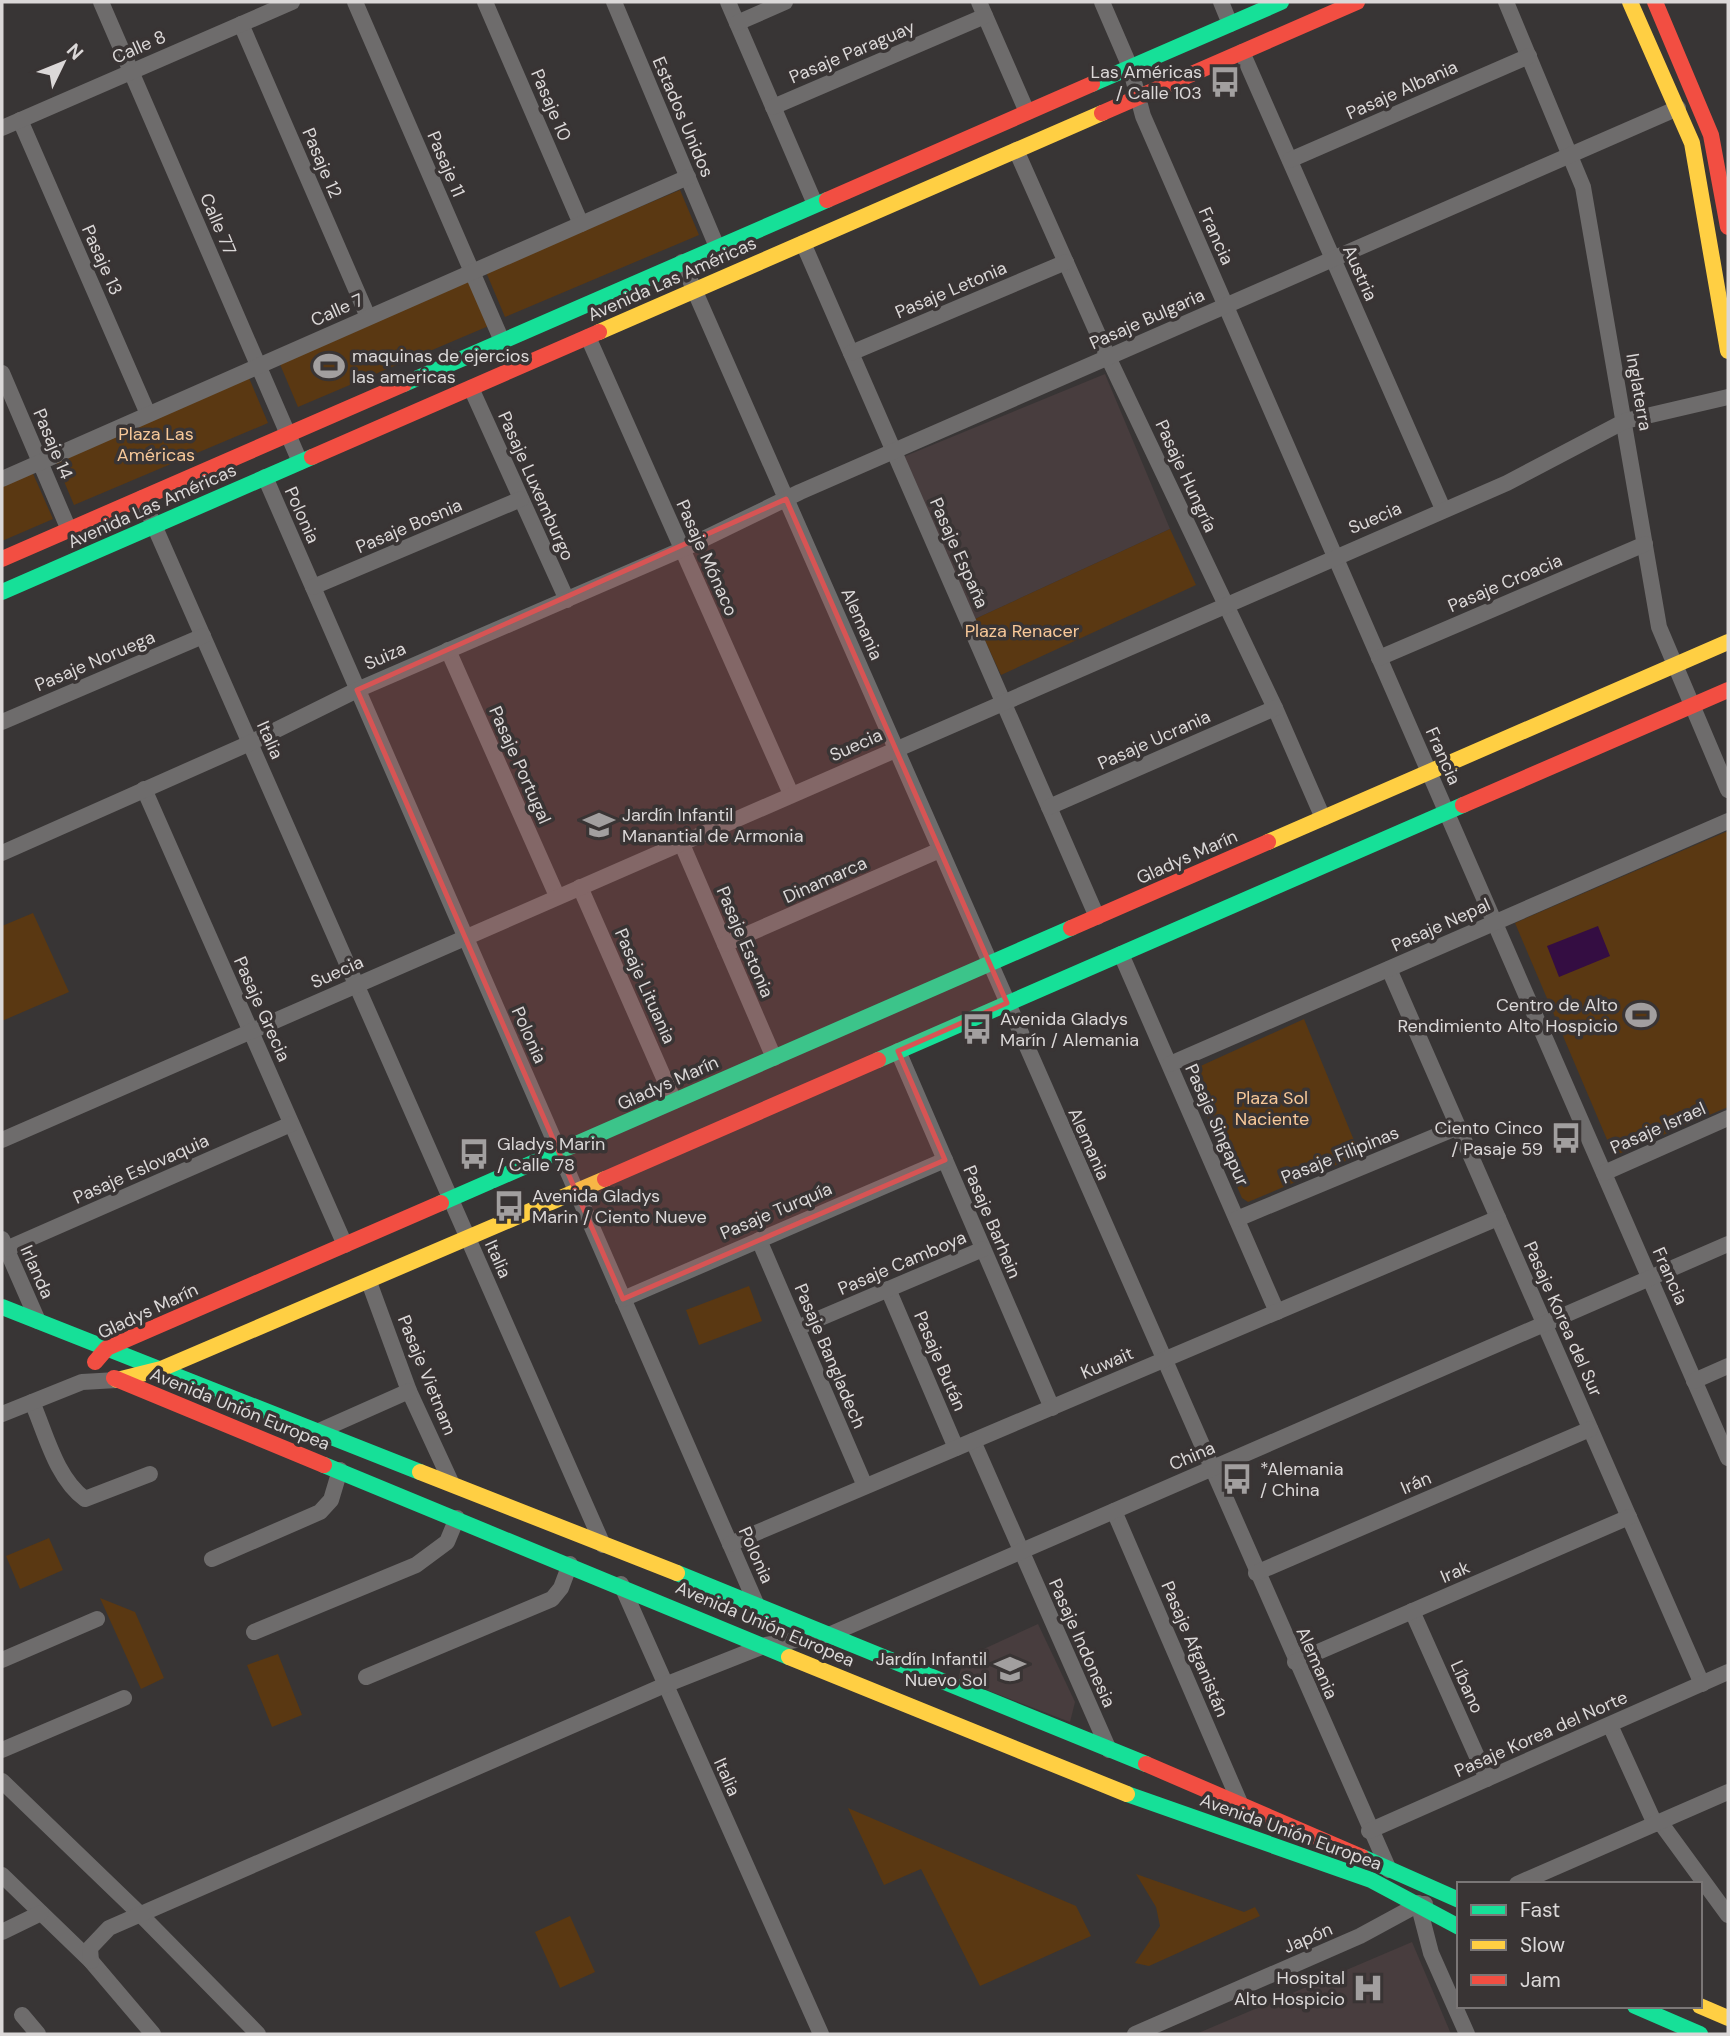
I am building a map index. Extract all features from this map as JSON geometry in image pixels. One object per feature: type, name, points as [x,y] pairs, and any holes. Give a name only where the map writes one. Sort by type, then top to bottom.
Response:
[{"type":"street","name":"Calle 77","points":[[101,2],[300,462]]},
{"type":"street","name":"Calle 8","points":[[2,128],[292,2]]},
{"type":"street","name":"Pasaje 11","points":[[355,2],[502,341]]},
{"type":"street","name":"Pasaje 10","points":[[485,2],[581,224]]},
{"type":"street","name":"Estados Unidos","points":[[614,2],[717,247]]},
{"type":"street","points":[[728,2],[815,204]]},
{"type":"street","points":[[737,23],[785,2]]},
{"type":"street","name":"Francia","points":[[1102,2],[1130,67],[1136,98],[1728,1458]]},
{"type":"street","points":[[1221,2],[1230,24]]},
{"type":"street","name":"Avenida Las Américas","points":[[2,559],[1281,2]]},
{"type":"street","name":"Avenida Las Américas","points":[[2,592],[1357,2]]},
{"type":"street","name":"Inglaterra","points":[[1506,2],[1572,154],[1586,200],[1659,627],[1728,790]]},
{"type":"street","points":[[1630,2],[1692,143],[1728,351]]},
{"type":"street","points":[[1655,2],[1711,135],[1728,227]]},
{"type":"street","points":[[982,9],[1027,112]]},
{"type":"street","name":"Pasaje Paraguay","points":[[773,107],[982,9]]},
{"type":"street","name":"Pasaje 12","points":[[241,24],[368,317]]},
{"type":"street","points":[[1648,41],[1668,32]]},
{"type":"street","name":"Austria","points":[[1242,51],[1443,509]]},
{"type":"street","name":"Pasaje Albania","points":[[1290,160],[1529,56]]},
{"type":"street","name":"Pasaje Bulgaria","points":[[786,499],[1678,108]]},
{"type":"street","name":"Pasaje 13","points":[[20,120],[148,414]]},
{"type":"street","name":"Pasaje Hungría","points":[[1016,150],[1108,357],[1275,708],[1324,818]]},
{"type":"street","name":"Calle 7","points":[[2,479],[688,177]]},
{"type":"street","name":"Pasaje España","points":[[803,243],[1097,917]]},
{"type":"street","name":"Alemania","points":[[682,262],[1369,1831],[1385,1866],[1419,1904],[1431,1953],[1467,2034]]},
{"type":"street","name":"Pasaje Letonia","points":[[851,353],[1066,262]]},
{"type":"street","name":"Pasaje Mónaco","points":[[588,337],[791,794]]},
{"type":"street","name":"Pasaje 14","points":[[2,373],[69,530]]},
{"type":"street","name":"Pasaje Luxemburgo","points":[[471,388],[567,600]]},
{"type":"street","name":"Suecia","points":[[2,1140],[1538,468],[1625,421],[1728,397]]},
{"type":"street","name":"Polonia","points":[[265,477],[758,1608]]},
{"type":"street","name":"Italia","points":[[142,498],[821,2034]]},
{"type":"street","name":"Pasaje Bosnia","points":[[313,587],[520,499]]},
{"type":"street","name":"Suiza","points":[[2,853],[250,743],[357,690],[683,549],[786,499]]},
{"type":"street","name":"Pasaje Croacia","points":[[1379,658],[1645,544]]},
{"type":"street","name":"Pasaje Noruega","points":[[2,722],[203,636]]},
{"type":"street","name":"Gladys Marín","points":[[82,1382],[107,1348],[1728,642]]},
{"type":"street","name":"Pasaje Portugal","points":[[448,650],[557,897]]},
{"type":"street","points":[[2,1414],[82,1382],[117,1380],[161,1369],[369,1282],[1728,690]]},
{"type":"street","name":"Pasaje Ucrania","points":[[1049,807],[1275,708]]},
{"type":"street","name":"Pasaje Grecia","points":[[144,789],[345,1245]]},
{"type":"street","name":"Pasaje Nepal","points":[[1170,1064],[1728,821]]},
{"type":"street","name":"Pasaje Estonia","points":[[681,842],[774,1058]]},
{"type":"street","name":"Dinamarca","points":[[725,944],[940,850]]},
{"type":"street","name":"Pasaje Lituania","points":[[580,887],[674,1101]]},
{"type":"street","name":"Pasaje Singapur","points":[[1121,954],[1278,1312]]},
{"type":"street","name":"Pasaje Korea del Sur","points":[[1389,969],[1702,1684]]},
{"type":"street","name":"Pasaje Barhein","points":[[898,1051],[1052,1408]]},
{"type":"street","name":"Pasaje Israel","points":[[1604,1173],[1728,1118]]},
{"type":"street","name":"Pasaje Eslovaquia","points":[[4,1244],[291,1124]]},
{"type":"street","name":"Pasaje Filipinas","points":[[1237,1219],[1458,1127]]},
{"type":"street","name":"Pasaje Turquía","points":[[623,1299],[945,1160]]},
{"type":"street","name":"Kuwait","points":[[730,1544],[1498,1218]]},
{"type":"street","name":"Pasaje Bangladech","points":[[759,1240],[866,1486]]},
{"type":"street","name":"Irlanda","points":[[4,1244],[38,1321]]},
{"type":"street","name":"China","points":[[91,1961],[90,1948],[97,1937],[109,1928],[665,1685],[766,1645],[831,1634],[1728,1244]]},
{"type":"street","name":"Pasaje Camboya","points":[[797,1328],[983,1249]]},
{"type":"street","name":"Pasaje Vietnam","points":[[369,1282],[409,1391],[451,1482]]},
{"type":"street","name":"Pasaje Bután","points":[[888,1290],[956,1448]]},
{"type":"street","name":"Avenida Unión Europea","points":[[2,1307],[451,1482],[758,1608],[831,1634],[1240,1803],[1385,1866],[1457,1901]]},
{"type":"street","name":"Avenida Unión Europea","points":[[70,1334],[95,1362],[117,1380],[621,1584],[1088,1780],[1371,1880],[1457,1926]]},
{"type":"street","points":[[1694,1381],[1728,1366]]},
{"type":"street","points":[[319,1431],[409,1391]]},
{"type":"street","points":[[32,1402],[65,1478],[73,1491],[85,1500],[150,1474]]},
{"type":"street","name":"Irán","points":[[1256,1573],[1590,1429]]},
{"type":"street","name":"Pasaje Indonesia","points":[[973,1441],[1019,1552],[1109,1750]]},
{"type":"street","points":[[212,1559],[320,1512],[331,1500],[340,1470]]},
{"type":"street","name":"Pasaje Afganistán","points":[[1114,1511],[1240,1803]]},
{"type":"street","name":"Irak","points":[[1295,1662],[1629,1517]]},
{"type":"street","points":[[254,1632],[416,1566],[447,1542],[457,1518]]},
{"type":"street","points":[[366,1677],[552,1599],[561,1588],[570,1564]]},
{"type":"street","name":"Líbano","points":[[1412,1611],[1486,1779]]},
{"type":"street","points":[[2,1660],[97,1619]]},
{"type":"street","name":"Pasaje Korea del Norte","points":[[1369,1831],[1728,1672]]},
{"type":"street","points":[[2,1749],[124,1698]]},
{"type":"street","points":[[1610,1725],[1658,1823],[1728,1915]]},
{"type":"street","points":[[2,1781],[141,1915],[258,2034]]},
{"type":"street","points":[[1522,1882],[1728,1792]]},
{"type":"street","points":[[2,1875],[91,1961],[153,2034]]},
{"type":"street","name":"Japón","points":[[1135,2034],[1360,1936],[1419,1904],[1457,1902]]},
{"type":"street","points":[[2,1932],[41,1913]]},
{"type":"street","points":[[1702,2007],[1728,2018]]},
{"type":"street","points":[[1640,2008],[1700,2034]]},
{"type":"street","points":[[22,2015],[38,2034]]},
{"type":"highlighted area","points":[[786,499],[1007,1003],[898,1051],[945,1160],[623,1299],[357,690]]},
{"type":"shaded area","points":[[1105,374],[1170,529],[975,619],[903,457]]},
{"type":"shaded area","points":[[1598,926],[1610,956],[1559,977],[1547,946]]},
{"type":"shaded area","name":"Jardín Infantil Nuevo Sol","points":[[1038,1624],[1075,1702],[1070,1722],[958,1679],[964,1658]]},
{"type":"shaded area","name":"Hospital Alto Hospicio","points":[[1412,1942],[1451,2034],[1196,2034]]},
{"type":"green space","points":[[680,190],[699,235],[505,317],[486,272]]},
{"type":"green space","points":[[472,280],[491,325],[298,407],[279,362]]},
{"type":"green space","name":"Plaza Las Américas","points":[[249,378],[268,423],[74,505],[55,460]]},
{"type":"green space","points":[[31,469],[53,519],[2,541],[2,482]]},
{"type":"green space","name":"Plaza Renacer","points":[[1170,529],[1196,585],[1001,675],[975,619]]},
{"type":"green space","name":"Centro de Alto Rendimiento Alto Hospicio","points":[[1728,831],[1728,1107],[1614,1156],[1515,923]]},
{"type":"green space","points":[[33,913],[69,992],[2,1021],[2,926]]},
{"type":"green space","name":"Plaza Sol Naciente","points":[[1304,1019],[1360,1155],[1248,1202],[1242,1198],[1190,1077],[1194,1069]]},
{"type":"green space","points":[[749,1286],[762,1321],[699,1345],[686,1310]]},
{"type":"green space","points":[[49,1538],[63,1570],[20,1589],[6,1556]]},
{"type":"green space","points":[[100,1598],[135,1612],[164,1678],[141,1689]]},
{"type":"green space","points":[[278,1654],[302,1715],[272,1727],[247,1665]]},
{"type":"green space","points":[[848,1808],[1076,1906],[1091,1936],[980,1986],[921,1869],[884,1885]]},
{"type":"green space","points":[[1136,1874],[1244,1912],[1255,1907],[1260,1916],[1149,1966],[1135,1963],[1160,1926],[1156,1907]]},
{"type":"green space","points":[[570,1916],[595,1972],[560,1988],[535,1932]]},
{"type":"traffic: fast","points":[[1092,84],[1281,2]]},
{"type":"traffic: fast","points":[[404,384],[827,200]]},
{"type":"traffic: fast","points":[[2,592],[312,457]]},
{"type":"traffic: fast","points":[[878,1060],[1463,805]]},
{"type":"traffic: fast","points":[[441,1203],[1071,928]]},
{"type":"traffic: fast","points":[[2,1307],[420,1472]]},
{"type":"traffic: fast","points":[[324,1465],[789,1657]]},
{"type":"traffic: fast","points":[[677,1573],[1146,1764]]},
{"type":"traffic: fast","points":[[1127,1794],[1371,1880],[1457,1926]]},
{"type":"traffic: fast","points":[[1362,1857],[1457,1899]]},
{"type":"traffic: fast","points":[[1640,2008],[1700,2034]]},
{"type":"traffic: slow","points":[[1630,2],[1692,143],[1728,351]]},
{"type":"traffic: slow","points":[[599,332],[1102,113]]},
{"type":"traffic: slow","points":[[1268,842],[1728,642]]},
{"type":"traffic: slow","points":[[117,1380],[161,1369],[605,1179]]},
{"type":"traffic: slow","points":[[420,1472],[677,1573]]},
{"type":"traffic: slow","points":[[789,1657],[1127,1794]]},
{"type":"traffic: slow","points":[[1702,2007],[1728,2018]]},
{"type":"traffic: jam","points":[[1102,113],[1357,2]]},
{"type":"traffic: jam","points":[[1655,2],[1711,135],[1728,227]]},
{"type":"traffic: jam","points":[[827,200],[1092,84]]},
{"type":"traffic: jam","points":[[312,457],[599,332]]},
{"type":"traffic: jam","points":[[2,559],[404,384]]},
{"type":"traffic: jam","points":[[1463,805],[1728,690]]},
{"type":"traffic: jam","points":[[1071,928],[1268,842]]},
{"type":"traffic: jam","points":[[605,1179],[878,1060]]},
{"type":"traffic: jam","points":[[95,1362],[107,1348],[441,1203]]},
{"type":"traffic: jam","points":[[114,1378],[324,1465]]},
{"type":"traffic: jam","points":[[1146,1764],[1362,1857]]},
{"type":"place","name":"Las Américas / Calle 103","points":[[1225,82]]},
{"type":"place","name":"maquinas de ejercios las americas","points":[[329,366]]},
{"type":"place","name":"Jardín Infantil Manantial de Armonia","points":[[599,825]]},
{"type":"place","name":"Centro de Alto Rendimiento Alto Hospicio","points":[[1641,1015]]},
{"type":"place","name":"Avenida Gladys Marín / Alemania","points":[[977,1029]]},
{"type":"place","name":"Ciento Cinco / Pasaje 59","points":[[1566,1138]]},
{"type":"place","name":"Gladys Marin / Calle 78","points":[[474,1154]]},
{"type":"place","name":"Avenida Gladys Marin / Ciento Nueve","points":[[509,1206]]},
{"type":"place","name":"*Alemania / China","points":[[1237,1479]]},
{"type":"place","name":"Jardín Infantil Nuevo Sol","points":[[1010,1669]]},
{"type":"place","name":"Hospital Alto Hospicio","points":[[1368,1988]]}]
